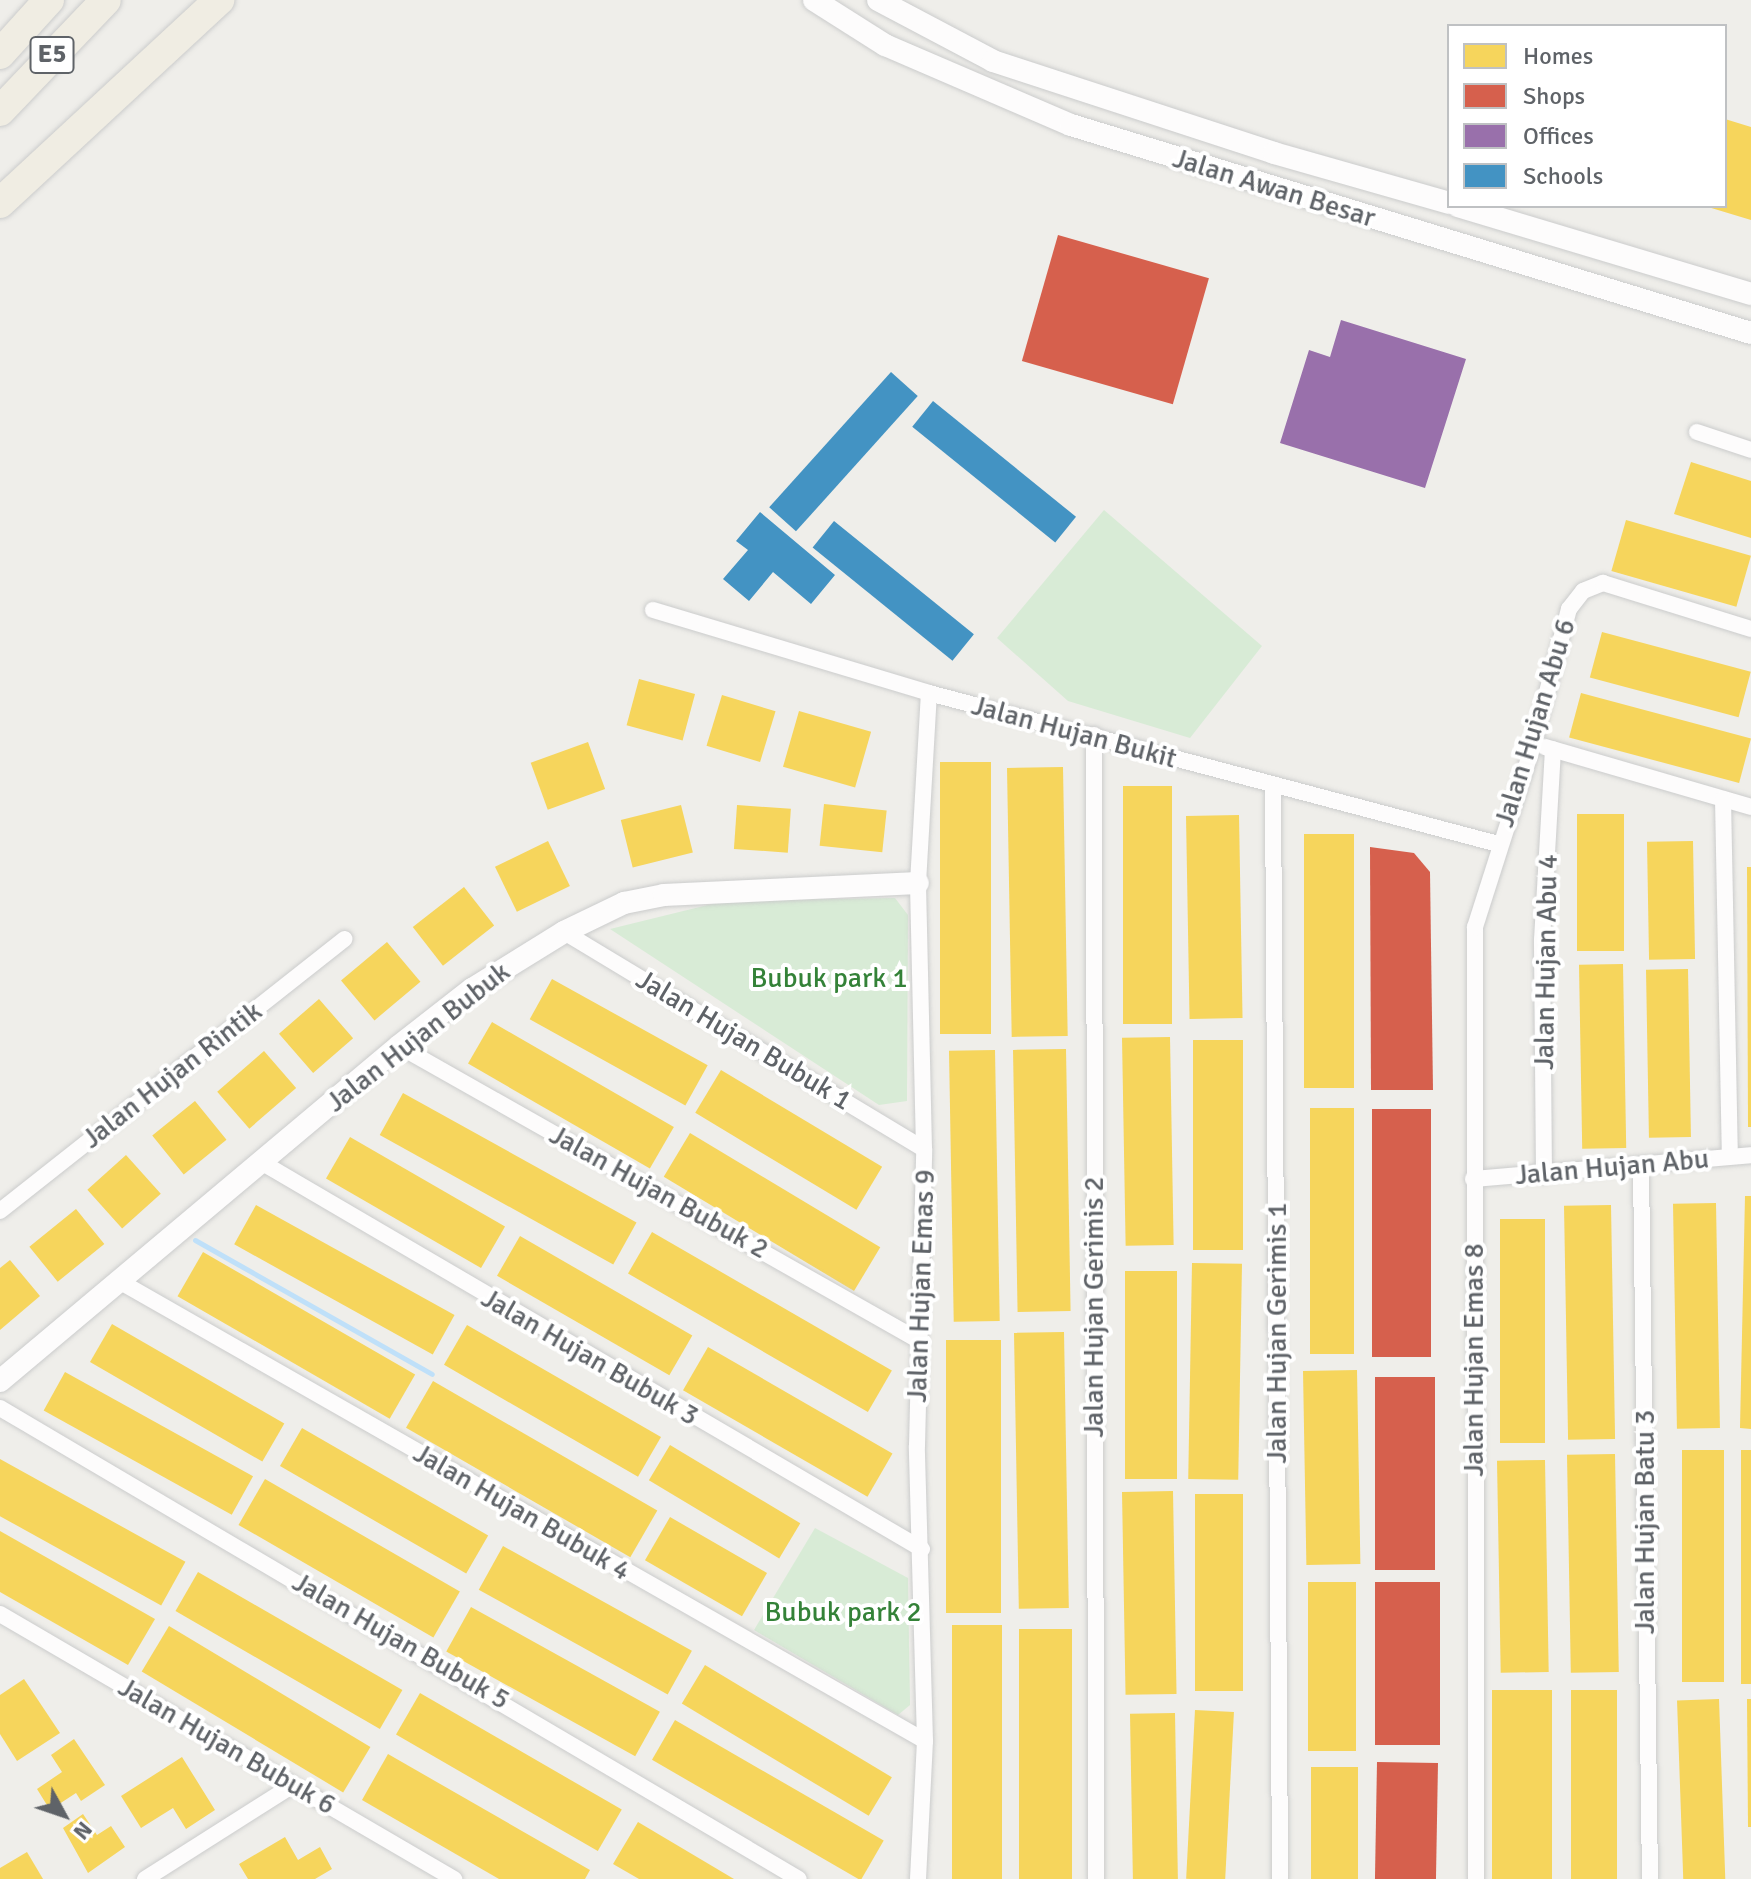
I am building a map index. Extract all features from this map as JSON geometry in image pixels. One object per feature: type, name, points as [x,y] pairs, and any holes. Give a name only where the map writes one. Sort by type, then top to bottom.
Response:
[{"type":"highway","name":"E5","points":[[0,54],[49,0]]},
{"type":"highway","name":"E5","points":[[0,111],[106,0]]},
{"type":"highway","points":[[0,203],[219,0]]},
{"type":"main road","name":"Jalan Awan Besar","points":[[814,0],[858,30],[1052,118],[1751,333]]},
{"type":"main road","name":"Jalan Awan Besar","points":[[878,0],[993,61],[1067,87],[1447,202]]},
{"type":"main road","points":[[1464,208],[1751,294]]},
{"type":"main road","points":[[1485,215],[1511,260]]},
{"type":"main road","name":"Jalan Hujan Bubuk","points":[[0,1381],[399,1046],[472,989],[564,932],[624,903],[664,895],[918,883]]},
{"type":"street","points":[[1697,432],[1751,450]]},
{"type":"street","name":"Jalan Hujan Abu 6","points":[[1498,844],[1533,745],[1569,609],[1583,591],[1603,583],[1751,629]]},
{"type":"street","name":"Jalan Hujan Bukit","points":[[653,610],[929,693],[1094,735],[1273,787],[1498,844]]},
{"type":"street","name":"Jalan Hujan Emas 9","points":[[918,1879],[925,1741],[918,1340],[924,1149],[918,883],[929,693]]},
{"type":"street","name":"Jalan Hujan Gerimis 2","points":[[1094,735],[1096,1879]]},
{"type":"street","points":[[1533,745],[1751,807]]},
{"type":"street","name":"Jalan Hujan Abu 4","points":[[1544,1175],[1542,940],[1553,749]]},
{"type":"street","name":"Jalan Hujan Gerimis 1","points":[[1273,787],[1280,1879]]},
{"type":"street","points":[[1723,799],[1730,1156]]},
{"type":"street","name":"Jalan Hujan Emas 8","points":[[1476,1879],[1475,927],[1498,844]]},
{"type":"street","name":"Jalan Hujan Bubuk 1","points":[[564,932],[924,1149]]},
{"type":"street","name":"Jalan Hujan Rintik","points":[[0,1211],[344,939]]},
{"type":"street","name":"Jalan Hujan Bubuk 2","points":[[399,1046],[918,1340]]},
{"type":"street","name":"Jalan Hujan Abu","points":[[1473,1179],[1751,1155]]},
{"type":"street","name":"Jalan Hujan Bubuk 3","points":[[261,1162],[922,1549]]},
{"type":"street","name":"Jalan Hujan Batu 3","points":[[1641,1166],[1650,1879]]},
{"type":"street","name":"Jalan Hujan Bubuk 4","points":[[119,1281],[925,1741]]},
{"type":"street","name":"Jalan Hujan Bubuk 5","points":[[0,1408],[799,1879]]},
{"type":"street","name":"Jalan Hujan Bubuk 6","points":[[0,1614],[454,1879]]},
{"type":"street","points":[[145,1879],[293,1785]]},
{"type":"green space","points":[[1104,510],[1262,646],[1190,738],[1068,701],[997,638]]},
{"type":"green space","name":"Bubuk park 1","points":[[895,898],[908,915],[907,1101],[879,1105],[610,929],[724,901]]},
{"type":"green space","name":"Bubuk park 2","points":[[815,1528],[908,1578],[910,1705],[898,1715],[754,1630]]},
{"type":"building: Homes","points":[[1727,120],[1751,127],[1751,220],[1711,208],[1727,208]]},
{"type":"building: Homes","points":[[1691,462],[1751,481],[1751,538],[1674,514]]},
{"type":"building: Homes","points":[[1626,520],[1751,556],[1736,607],[1611,571]]},
{"type":"building: Homes","points":[[1602,632],[1751,672],[1739,717],[1590,677]]},
{"type":"building: Homes","points":[[639,679],[695,694],[683,740],[627,725]]},
{"type":"building: Homes","points":[[1581,693],[1751,739],[1739,783],[1569,737]]},
{"type":"building: Homes","points":[[722,695],[776,711],[760,762],[707,746]]},
{"type":"building: Homes","points":[[799,711],[871,732],[855,787],[783,767]]},
{"type":"building: Homes","points":[[588,742],[605,789],[548,810],[531,763]]},
{"type":"building: Homes","points":[[940,762],[991,762],[991,1034],[940,1034]]},
{"type":"building: Homes","points":[[1063,767],[1068,1036],[1012,1037],[1007,768]]},
{"type":"building: Homes","points":[[1123,786],[1172,786],[1172,1024],[1123,1024]]},
{"type":"building: Homes","points":[[824,804],[887,811],[882,852],[820,846]]},
{"type":"building: Homes","points":[[681,805],[693,853],[633,868],[621,820]]},
{"type":"building: Homes","points":[[737,805],[791,809],[788,853],[734,849]]},
{"type":"building: Homes","points":[[1577,814],[1624,814],[1624,951],[1577,951]]},
{"type":"building: Homes","points":[[1239,815],[1243,1018],[1190,1019],[1186,816]]},
{"type":"building: Homes","points":[[1304,834],[1354,834],[1354,1088],[1304,1088]]},
{"type":"building: Homes","points":[[548,841],[570,886],[517,912],[495,867]]},
{"type":"building: Homes","points":[[1693,841],[1695,959],[1649,960],[1647,842]]},
{"type":"building: Homes","points":[[1747,867],[1751,867],[1751,1127],[1748,1127]]},
{"type":"building: Homes","points":[[464,887],[494,926],[443,966],[413,927]]},
{"type":"building: Homes","points":[[387,942],[420,982],[374,1020],[341,981]]},
{"type":"building: Homes","points":[[1623,964],[1626,1148],[1582,1149],[1579,965]]},
{"type":"building: Homes","points":[[1688,969],[1691,1137],[1649,1138],[1646,970]]},
{"type":"building: Homes","points":[[552,979],[708,1065],[685,1106],[530,1019]]},
{"type":"building: Homes","points":[[319,999],[353,1038],[313,1073],[279,1034]]},
{"type":"building: Homes","points":[[492,1022],[674,1127],[650,1169],[468,1064]]},
{"type":"building: Homes","points":[[1170,1037],[1174,1245],[1126,1246],[1122,1038]]},
{"type":"building: Homes","points":[[1193,1040],[1243,1040],[1243,1250],[1193,1250]]},
{"type":"building: Homes","points":[[1066,1049],[1071,1311],[1018,1312],[1013,1050]]},
{"type":"building: Homes","points":[[995,1050],[1000,1321],[954,1322],[949,1051]]},
{"type":"building: Homes","points":[[264,1051],[296,1088],[249,1129],[217,1092]]},
{"type":"building: Homes","points":[[721,1070],[882,1167],[856,1210],[695,1113]]},
{"type":"building: Homes","points":[[403,1093],[637,1222],[613,1264],[380,1135]]},
{"type":"building: Homes","points":[[195,1101],[226,1140],[184,1174],[152,1136]]},
{"type":"building: Homes","points":[[1310,1108],[1354,1108],[1354,1354],[1310,1354]]},
{"type":"building: Homes","points":[[690,1133],[880,1247],[854,1291],[664,1177]]},
{"type":"building: Homes","points":[[350,1137],[505,1226],[481,1268],[326,1179]]},
{"type":"building: Homes","points":[[126,1155],[161,1194],[122,1228],[87,1190]]},
{"type":"building: Homes","points":[[1745,1196],[1751,1196],[1751,1429],[1740,1428]]},
{"type":"building: Homes","points":[[1716,1203],[1720,1428],[1677,1429],[1673,1204]]},
{"type":"building: Homes","points":[[256,1205],[455,1315],[433,1354],[234,1244]]},
{"type":"building: Homes","points":[[1611,1205],[1615,1439],[1568,1440],[1564,1206]]},
{"type":"building: Homes","points":[[76,1209],[104,1244],[58,1282],[29,1247]]},
{"type":"building: Homes","points":[[1500,1219],[1545,1219],[1545,1443],[1500,1443]]},
{"type":"building: Homes","points":[[652,1232],[892,1370],[868,1412],[628,1274]]},
{"type":"building: Homes","points":[[520,1236],[692,1336],[669,1375],[497,1276]]},
{"type":"building: Homes","points":[[203,1252],[415,1374],[390,1419],[178,1296]]},
{"type":"building: Homes","points":[[10,1260],[40,1296],[0,1330],[0,1268]]},
{"type":"building: Homes","points":[[1192,1263],[1242,1264],[1238,1480],[1188,1479]]},
{"type":"building: Homes","points":[[1125,1271],[1177,1271],[1177,1479],[1125,1479]]},
{"type":"building: Homes","points":[[112,1324],[284,1424],[262,1462],[90,1362]]},
{"type":"building: Homes","points":[[467,1325],[661,1437],[638,1477],[444,1365]]},
{"type":"building: Homes","points":[[1064,1332],[1069,1608],[1019,1609],[1014,1333]]},
{"type":"building: Homes","points":[[946,1340],[1001,1340],[1001,1613],[946,1613]]},
{"type":"building: Homes","points":[[708,1347],[892,1454],[867,1497],[683,1390]]},
{"type":"building: Homes","points":[[1357,1370],[1360,1564],[1306,1565],[1303,1371]]},
{"type":"building: Homes","points":[[65,1372],[253,1476],[232,1515],[44,1410]]},
{"type":"building: Homes","points":[[433,1381],[657,1510],[630,1557],[406,1428]]},
{"type":"building: Homes","points":[[302,1428],[488,1536],[466,1574],[280,1466]]},
{"type":"building: Homes","points":[[670,1445],[800,1523],[779,1558],[649,1480]]},
{"type":"building: Homes","points":[[1682,1450],[1724,1450],[1724,1682],[1682,1682]]},
{"type":"building: Homes","points":[[1741,1450],[1751,1450],[1751,1684],[1741,1684]]},
{"type":"building: Homes","points":[[1615,1454],[1619,1672],[1571,1673],[1567,1455]]},
{"type":"building: Homes","points":[[0,1459],[185,1562],[161,1606],[0,1516]]},
{"type":"building: Homes","points":[[1545,1460],[1549,1672],[1501,1673],[1497,1461]]},
{"type":"building: Homes","points":[[265,1479],[460,1592],[433,1637],[238,1525]]},
{"type":"building: Homes","points":[[1173,1491],[1177,1694],[1126,1695],[1122,1492]]},
{"type":"building: Homes","points":[[1195,1494],[1243,1494],[1243,1691],[1195,1691]]},
{"type":"building: Homes","points":[[670,1517],[767,1573],[742,1616],[645,1560]]},
{"type":"building: Homes","points":[[0,1531],[155,1619],[128,1665],[0,1592]]},
{"type":"building: Homes","points":[[503,1546],[692,1651],[668,1694],[479,1590]]},
{"type":"building: Homes","points":[[198,1572],[402,1690],[380,1729],[176,1611]]},
{"type":"building: Homes","points":[[1308,1582],[1356,1582],[1356,1751],[1308,1751]]},
{"type":"building: Homes","points":[[471,1607],[660,1712],[635,1756],[446,1652]]},
{"type":"building: Homes","points":[[952,1625],[1002,1625],[1002,1879],[952,1879]]},
{"type":"building: Homes","points":[[169,1626],[370,1747],[343,1792],[142,1671]]},
{"type":"building: Homes","points":[[1019,1629],[1072,1629],[1072,1879],[1019,1879]]},
{"type":"building: Homes","points":[[705,1665],[892,1777],[869,1816],[682,1704]]},
{"type":"building: Homes","points":[[24,1679],[60,1733],[17,1761],[0,1734],[0,1695]]},
{"type":"building: Homes","points":[[1492,1690],[1552,1690],[1552,1879],[1492,1879]]},
{"type":"building: Homes","points":[[1571,1690],[1617,1690],[1617,1879],[1571,1879]]},
{"type":"building: Homes","points":[[420,1693],[622,1810],[598,1851],[396,1735]]},
{"type":"building: Homes","points":[[1719,1699],[1725,1879],[1683,1879],[1677,1700]]},
{"type":"building: Homes","points":[[1747,1699],[1751,1699],[1751,1827],[1748,1827]]},
{"type":"building: Homes","points":[[1195,1710],[1234,1712],[1225,1879],[1186,1879]]},
{"type":"building: Homes","points":[[1175,1713],[1178,1879],[1133,1879],[1130,1714]]},
{"type":"building: Homes","points":[[675,1720],[884,1840],[861,1879],[858,1879],[652,1760]]},
{"type":"building: Homes","points":[[74,1739],[105,1785],[81,1801],[76,1793],[50,1810],[37,1789],[62,1772],[51,1755]]},
{"type":"building: Homes","points":[[388,1754],[590,1870],[585,1879],[499,1879],[362,1800]]},
{"type":"building: Homes","points":[[182,1757],[215,1810],[186,1829],[173,1808],[141,1828],[121,1796]]},
{"type":"building: Homes","points":[[1311,1767],[1358,1767],[1358,1879],[1311,1879]]},
{"type":"building: Homes","points":[[83,1814],[97,1835],[111,1826],[125,1847],[88,1873],[63,1828]]},
{"type":"building: Homes","points":[[638,1822],[734,1879],[639,1879],[613,1864]]},
{"type":"building: Homes","points":[[285,1837],[298,1860],[320,1847],[332,1869],[315,1879],[248,1879],[239,1864]]},
{"type":"building: Homes","points":[[27,1852],[43,1879],[0,1879],[0,1868]]},
{"type":"building: Shops","points":[[1058,235],[1209,278],[1173,404],[1022,361]]},
{"type":"building: Shops","points":[[1370,847],[1414,853],[1430,872],[1433,1090],[1371,1090]]},
{"type":"building: Shops","points":[[1372,1109],[1431,1109],[1431,1357],[1372,1357]]},
{"type":"building: Shops","points":[[1375,1377],[1435,1377],[1435,1570],[1375,1570]]},
{"type":"building: Shops","points":[[1375,1582],[1440,1582],[1440,1745],[1375,1745]]},
{"type":"building: Shops","points":[[1377,1762],[1438,1763],[1436,1879],[1375,1879]]},
{"type":"building: Offices","points":[[1341,320],[1466,359],[1425,488],[1280,443],[1309,350],[1330,357]]},
{"type":"building: Schools","points":[[891,372],[918,396],[796,531],[769,507]]},
{"type":"building: Schools","points":[[933,401],[1076,517],[1055,542],[912,427]]},
{"type":"building: Schools","points":[[760,512],[835,575],[811,604],[773,572],[749,601],[723,579],[748,550],[736,541]]},
{"type":"building: Schools","points":[[834,521],[974,634],[952,661],[813,547]]},
{"type":"waterway","points":[[195,1240],[432,1374]]}]
